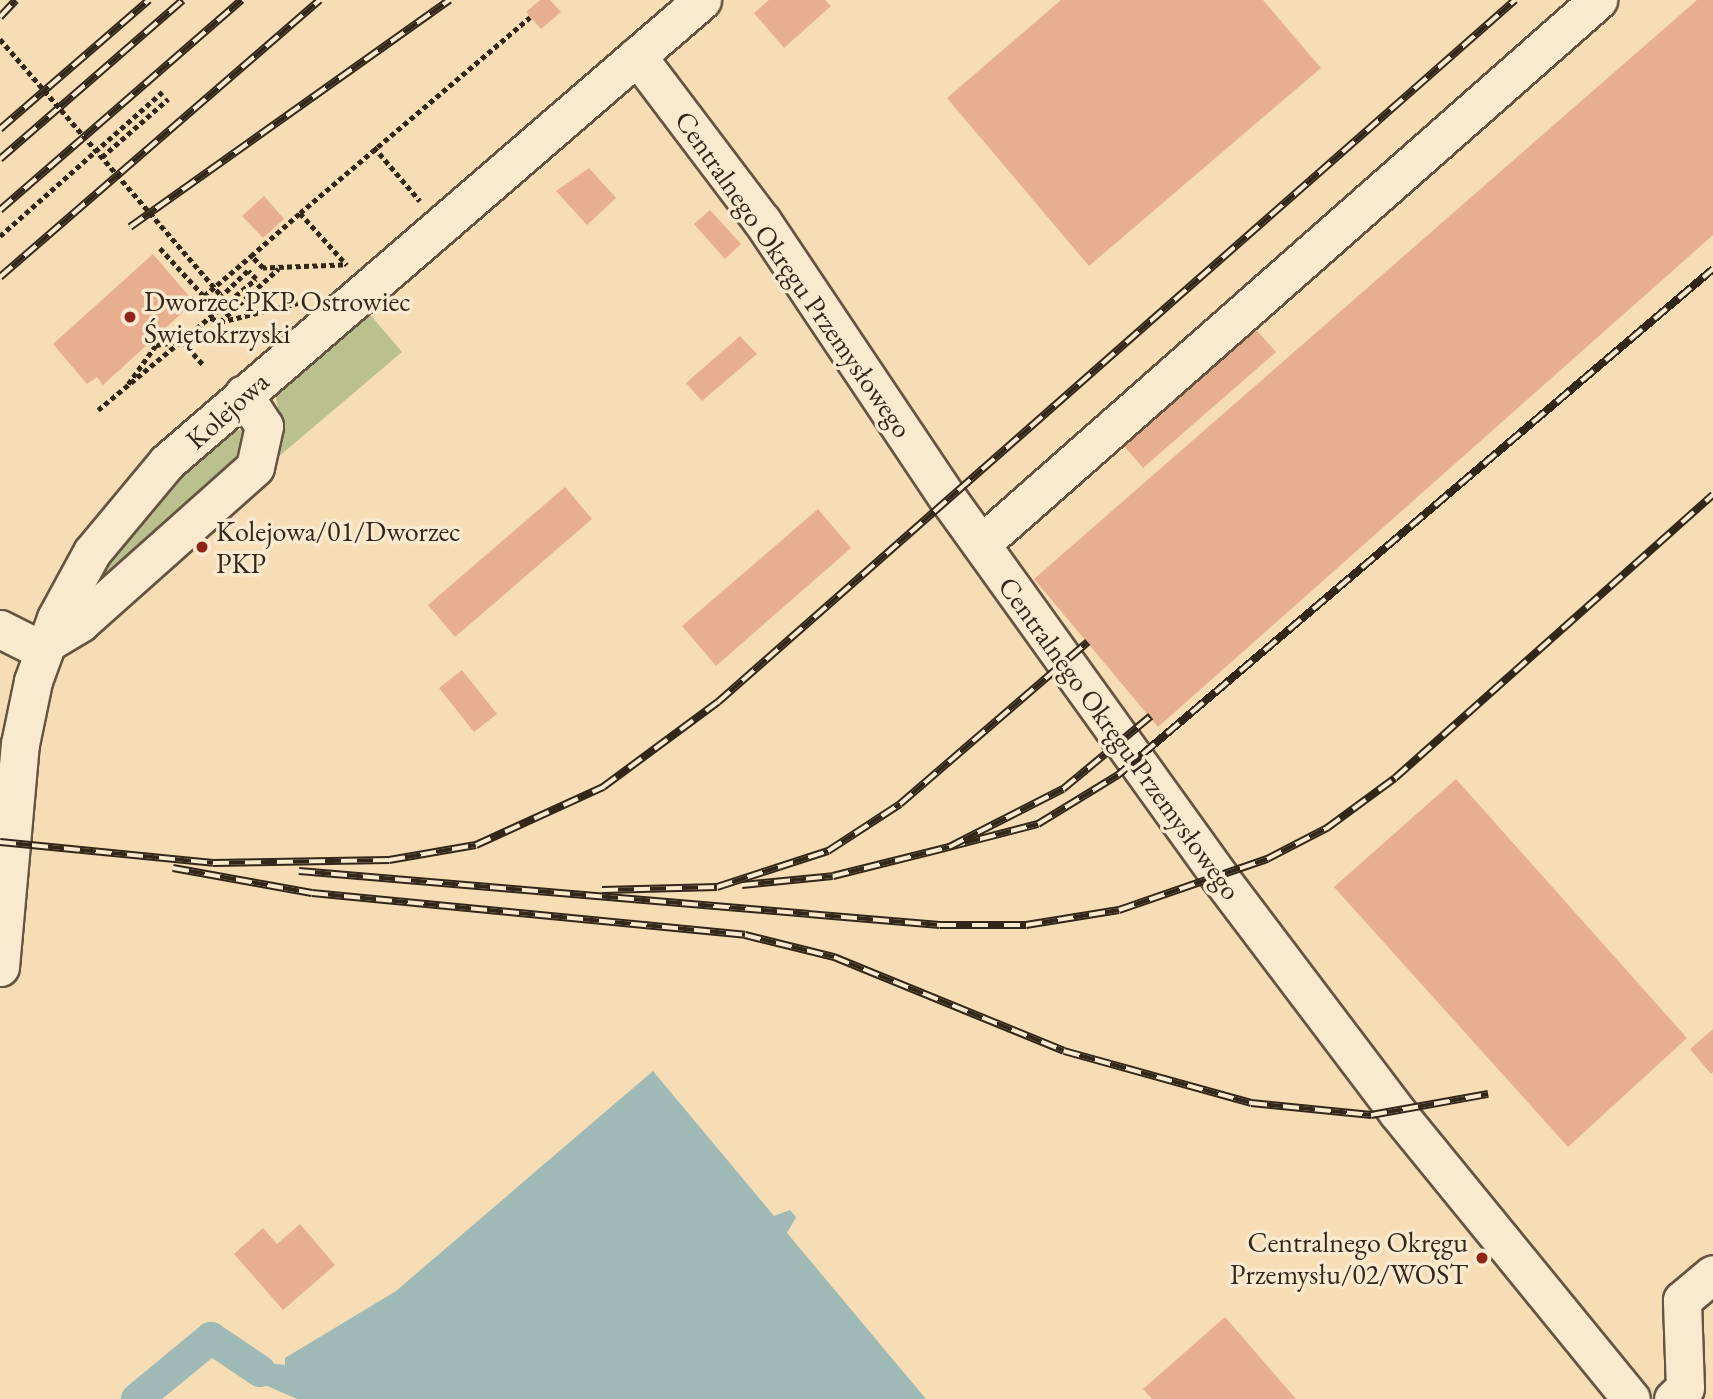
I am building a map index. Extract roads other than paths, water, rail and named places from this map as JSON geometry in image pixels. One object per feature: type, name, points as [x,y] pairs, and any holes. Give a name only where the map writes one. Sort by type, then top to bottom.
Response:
[{"type":"street","name":"Kolejowa","points":[[0,967],[4,882],[20,744],[45,647],[73,584],[118,517],[243,394],[702,0]]},
{"type":"street","points":[[981,544],[1598,0]]},
{"type":"street","name":"Centralnego Okręgu Przemysłowego","points":[[637,56],[762,221],[981,544],[1397,1112],[1631,1399]]},
{"type":"street","points":[[0,629],[45,647],[80,623],[254,467],[264,426],[243,394]]},
{"type":"street","points":[[1673,1399],[1685,1388],[1682,1300],[1713,1273]]},
{"type":"water","points":[[653,1071],[774,1216],[790,1210],[796,1217],[787,1233],[926,1399],[297,1399],[258,1382],[261,1362],[285,1365],[285,1358],[396,1291]]},
{"type":"waterway","points":[[137,1399],[211,1338],[260,1371]]},
{"type":"railway","points":[[0,17],[16,0]]},
{"type":"railway","points":[[0,129],[149,0]]},
{"type":"railway","points":[[0,159],[183,0]]},
{"type":"railway","points":[[0,210],[242,0]]},
{"type":"railway","points":[[0,277],[320,0]]},
{"type":"railway","points":[[130,227],[450,0]]},
{"type":"railway","points":[[0,842],[213,863],[389,860],[476,845],[603,787],[718,702],[1515,0]]},
{"type":"railway","points":[[949,847],[1038,824],[1118,775],[1713,269]]},
{"type":"railway","points":[[299,871],[940,925],[1026,925],[1119,910],[1267,859],[1327,828],[1395,778],[1713,495]]},
{"type":"railway","points":[[602,890],[717,887],[828,851],[900,804],[1088,642]]},
{"type":"railway","points":[[742,885],[833,876],[949,847],[1063,789],[1151,716]]},
{"type":"railway","points":[[173,868],[312,893],[745,935],[834,957],[1064,1051],[1251,1103],[1371,1115],[1488,1094]]},
{"type":"place","name":"Dworzec PKP Ostrowiec Świętokrzyski","points":[[130,317]]},
{"type":"place","name":"Kolejowa/01/Dworzec PKP","points":[[202,547]]},
{"type":"place","name":"Centralnego Okręgu Przemysłu/02/WOST","points":[[1482,1258]]}]
